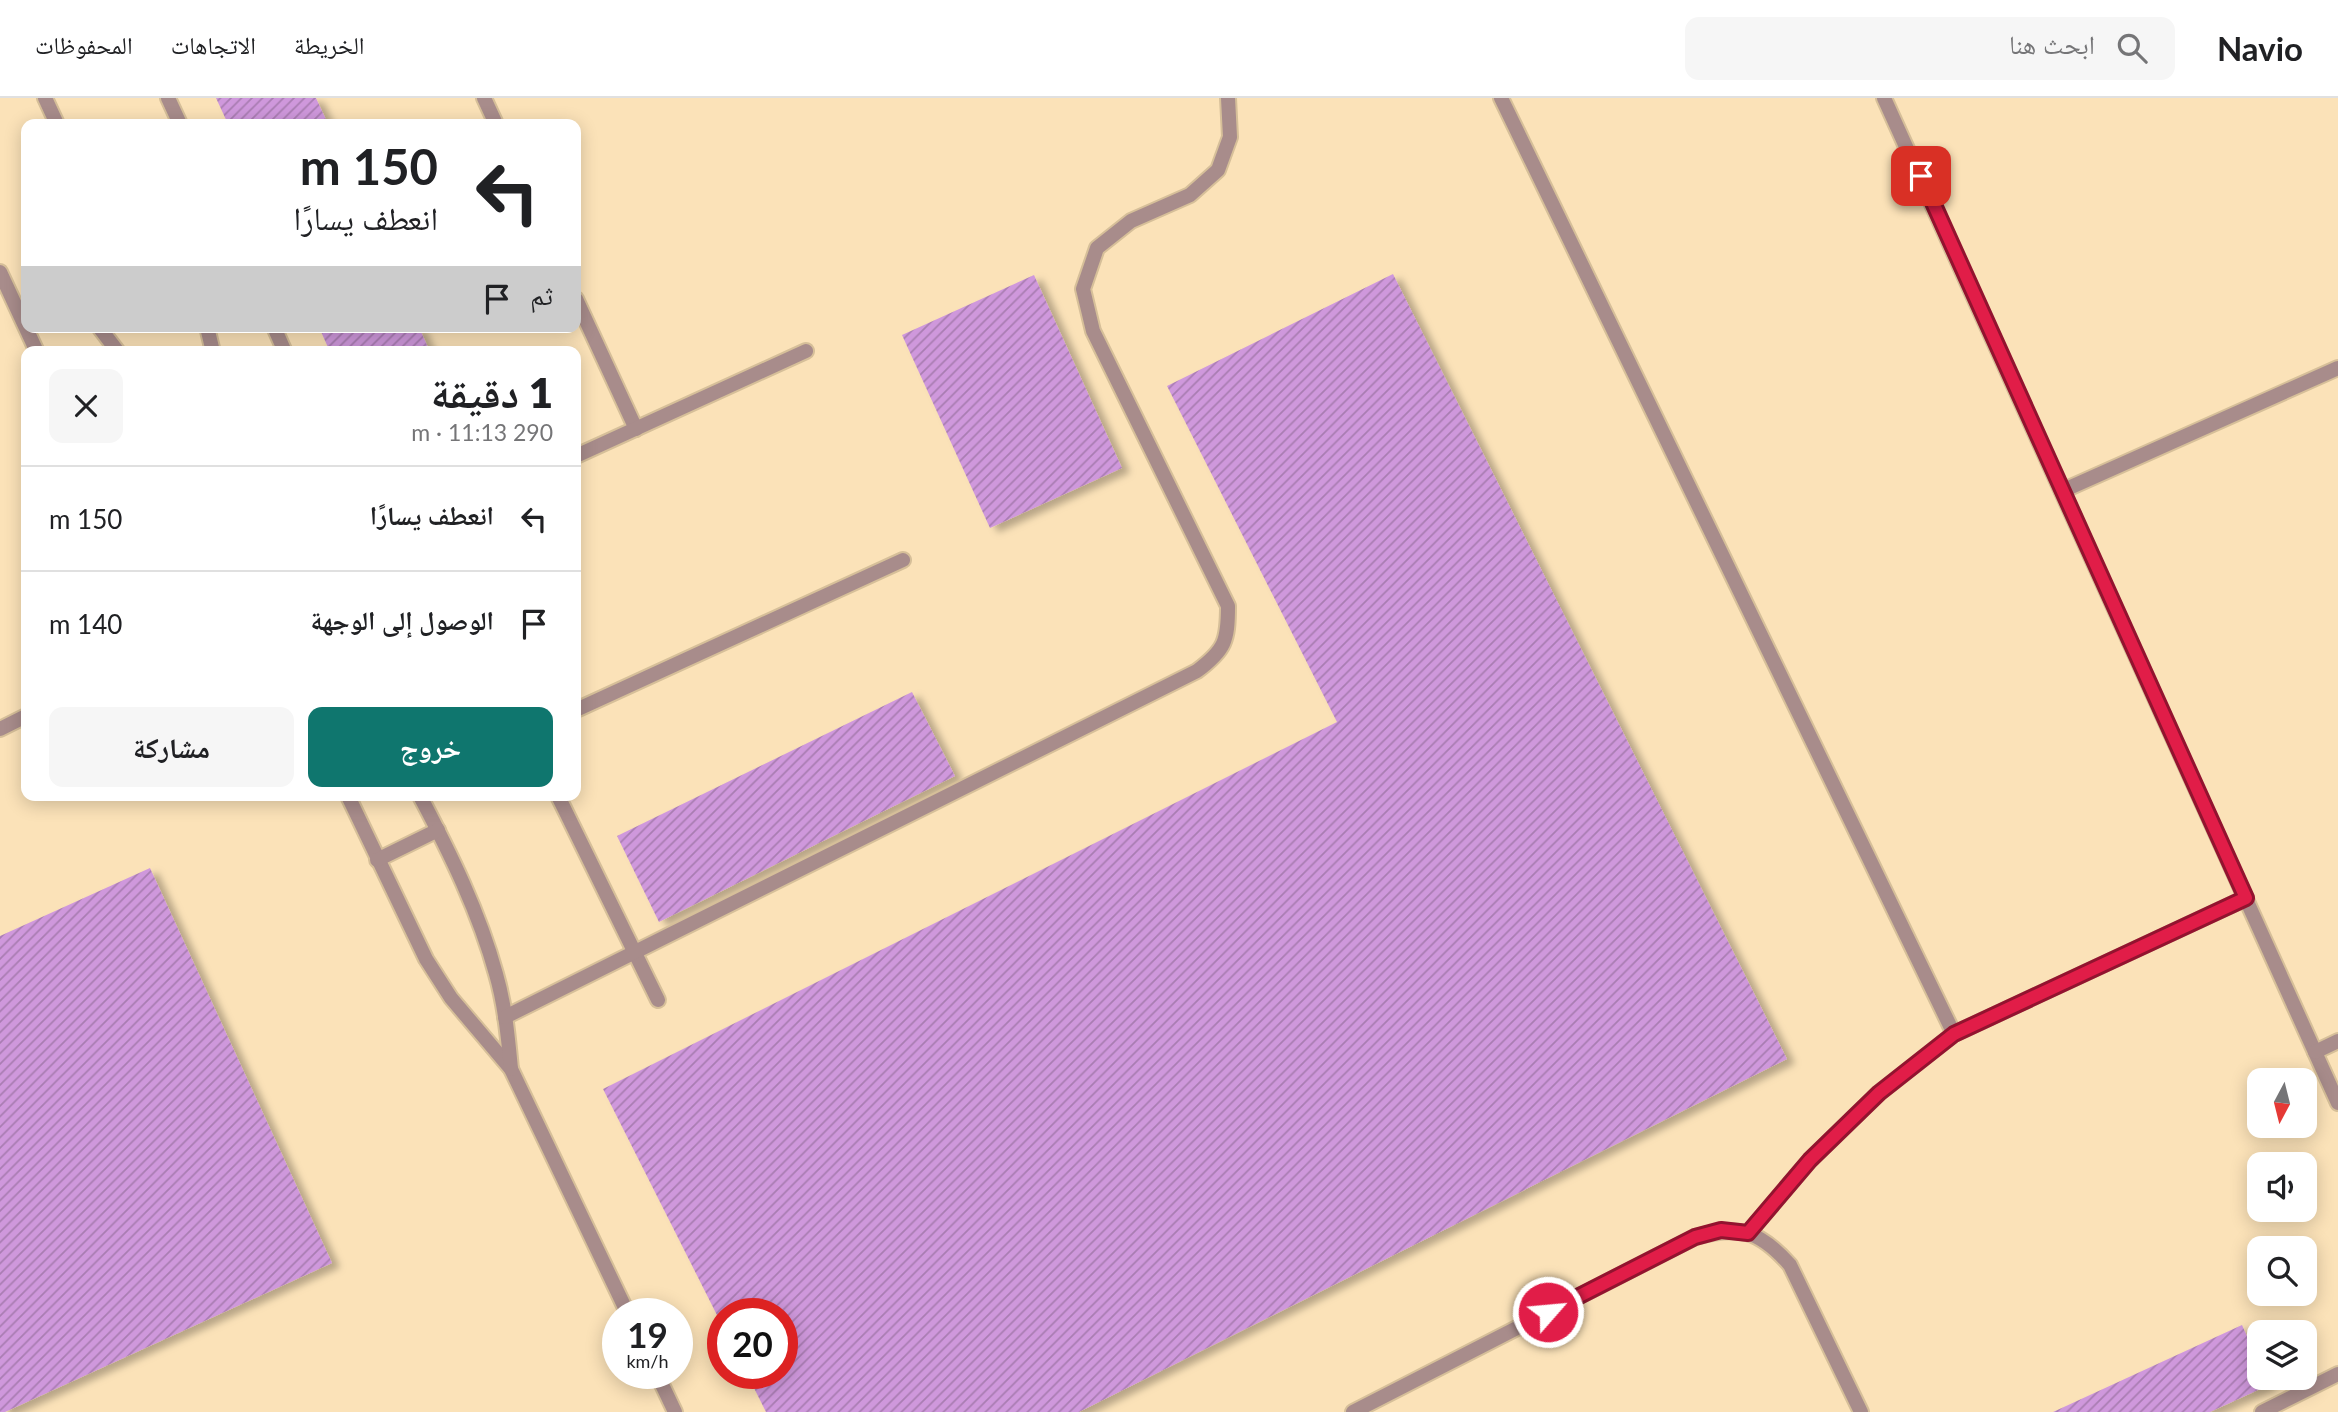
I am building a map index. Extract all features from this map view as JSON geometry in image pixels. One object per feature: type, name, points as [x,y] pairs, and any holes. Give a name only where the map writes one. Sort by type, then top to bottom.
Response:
[{"type":"lane","points":[[45,98],[55,119]]},
{"type":"lane","points":[[168,98],[178,119]]},
{"type":"lane","points":[[484,98],[494,119]]},
{"type":"lane","points":[[505,1017],[1197,671],[1217,655],[1228,632],[1228,606],[1093,331],[1083,289],[1097,248],[1131,221],[1190,195],[1218,170],[1230,137],[1227,98]]},
{"type":"lane","points":[[1501,98],[1954,1034]]},
{"type":"lane","points":[[1884,98],[2338,1103]]},
{"type":"lane","points":[[0,272],[21,317]]},
{"type":"lane","points":[[581,310],[636,429]]},
{"type":"lane","points":[[581,454],[806,351]]},
{"type":"lane","points":[[2062,491],[2338,368]]},
{"type":"lane","points":[[581,708],[903,560]]},
{"type":"lane","points":[[0,729],[21,718]]},
{"type":"lane","points":[[350,801],[426,960],[451,998],[511,1069],[620,1298]]},
{"type":"lane","points":[[423,801],[484,935],[505,1017],[511,1069]]},
{"type":"lane","points":[[560,801],[658,1000]]},
{"type":"lane","points":[[377,860],[438,830]]},
{"type":"lane","points":[[1748,1233],[1810,1160],[1879,1093],[1954,1034],[2246,898]]},
{"type":"lane","points":[[2315,1052],[2338,1041]]},
{"type":"lane","points":[[1353,1412],[1695,1237],[1721,1230],[1748,1233],[1772,1245],[1790,1265],[1861,1412]]},
{"type":"lane","points":[[2262,1412],[2338,1374]]},
{"type":"lane","points":[[664,1389],[675,1412]]},
{"type":"building","points":[[216,98],[316,98],[326,119],[226,119]]},
{"type":"building","points":[[1393,274],[1787,1059],[1079,1412],[766,1412],[754,1389],[798,1389],[798,1298],[708,1298],[603,1089],[1337,722],[1167,386]]},
{"type":"building","points":[[1034,275],[1122,468],[990,528],[902,335]]},
{"type":"building","points":[[322,333],[422,333],[427,346],[327,346]]},
{"type":"building","points":[[912,692],[955,776],[659,922],[617,836]]},
{"type":"building","points":[[150,868],[332,1263],[0,1412],[0,936]]},
{"type":"building","points":[[2242,1325],[2247,1336],[2247,1390],[2258,1390],[2210,1412],[2053,1412]]},
{"type":"route","points":[[1548,1312],[1695,1237],[1721,1230],[1748,1233],[1810,1160],[1879,1093],[1954,1034],[2246,898],[1921,176]]}]
